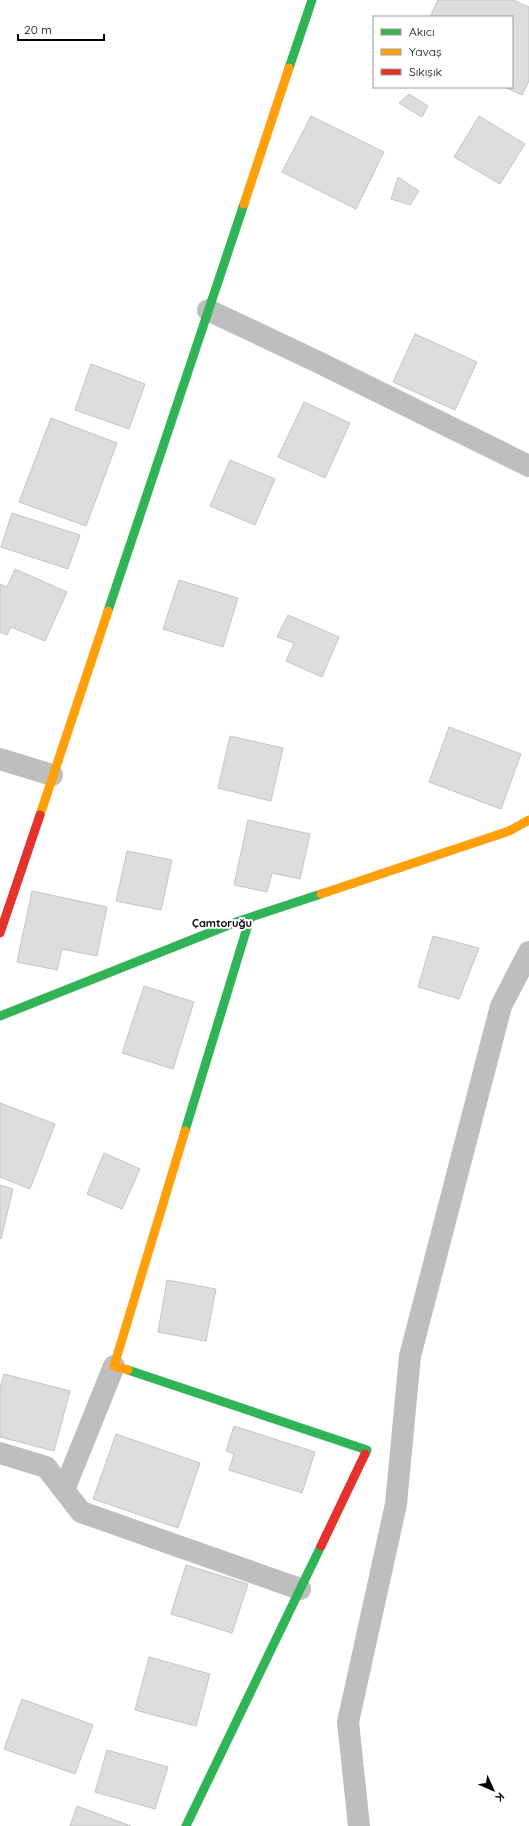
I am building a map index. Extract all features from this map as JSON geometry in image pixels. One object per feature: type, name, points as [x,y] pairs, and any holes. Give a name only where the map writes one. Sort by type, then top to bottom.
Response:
[{"type":"street","points":[[0,933],[312,0]]},
{"type":"street","points":[[208,310],[316,361],[529,466]]},
{"type":"street","points":[[0,759],[52,776]]},
{"type":"street","points":[[0,1016],[250,918],[509,831],[529,820]]},
{"type":"street","points":[[64,1490],[114,1366],[250,918]]},
{"type":"street","points":[[359,1826],[348,1722],[396,1504],[410,1356],[501,1006],[529,952]]},
{"type":"street","points":[[114,1366],[367,1450],[186,1826]]},
{"type":"street","points":[[0,1453],[46,1467],[81,1512],[300,1589]]},
{"type":"building","points":[[438,0],[513,0],[529,7],[529,81],[522,95],[506,88],[513,88],[513,16],[430,16]]},
{"type":"building","points":[[409,94],[428,106],[422,117],[399,103]]},
{"type":"building","points":[[311,116],[384,152],[356,209],[282,172]]},
{"type":"building","points":[[479,116],[525,144],[500,184],[454,157]]},
{"type":"building","points":[[398,177],[419,191],[410,205],[391,199]]},
{"type":"building","points":[[415,334],[477,362],[455,410],[393,382]]},
{"type":"building","points":[[91,364],[145,384],[129,429],[75,410]]},
{"type":"building","points":[[304,402],[350,423],[325,478],[278,457]]},
{"type":"building","points":[[51,418],[117,443],[86,526],[19,502]]},
{"type":"building","points":[[230,460],[275,479],[255,525],[210,506]]},
{"type":"building","points":[[12,513],[80,535],[68,569],[1,547]]},
{"type":"building","points":[[15,569],[67,592],[45,641],[11,627],[7,635],[0,632],[0,584],[7,587]]},
{"type":"building","points":[[179,580],[238,598],[223,647],[163,629]]},
{"type":"building","points":[[288,615],[339,637],[322,677],[286,661],[294,643],[277,637]]},
{"type":"building","points":[[449,727],[521,754],[501,809],[429,782]]},
{"type":"building","points":[[230,736],[283,748],[271,801],[218,788]]},
{"type":"building","points":[[248,820],[310,834],[300,879],[272,873],[267,892],[234,885]]},
{"type":"building","points":[[127,851],[172,860],[161,910],[116,901]]},
{"type":"building","points":[[32,891],[107,907],[97,956],[62,949],[57,970],[17,962]]},
{"type":"building","points":[[433,936],[479,948],[459,999],[418,987]]},
{"type":"building","points":[[144,986],[194,1002],[173,1069],[122,1053]]},
{"type":"building","points":[[0,1103],[55,1124],[30,1189],[0,1177]]},
{"type":"building","points":[[104,1153],[140,1169],[122,1209],[87,1194]]},
{"type":"building","points":[[0,1185],[13,1189],[1,1239],[0,1238]]},
{"type":"building","points":[[167,1280],[216,1289],[206,1341],[158,1332]]},
{"type":"building","points":[[4,1374],[70,1391],[54,1451],[0,1437],[0,1387]]},
{"type":"building","points":[[234,1426],[315,1452],[302,1493],[229,1470],[234,1454],[226,1451]]},
{"type":"building","points":[[116,1434],[200,1463],[178,1528],[93,1499]]},
{"type":"building","points":[[186,1565],[248,1584],[232,1633],[171,1614]]},
{"type":"building","points":[[149,1657],[210,1674],[196,1726],[135,1710]]},
{"type":"building","points":[[22,1699],[93,1725],[75,1774],[4,1749]]},
{"type":"building","points":[[107,1750],[168,1767],[155,1809],[95,1792]]},
{"type":"building","points":[[77,1806],[131,1826],[70,1826]]},
{"type":"traffic: fast","points":[[289,68],[312,0]]},
{"type":"traffic: fast","points":[[108,611],[244,204]]},
{"type":"traffic: fast","points":[[0,1016],[239,921],[321,894]]},
{"type":"traffic: fast","points":[[185,1131],[250,918]]},
{"type":"traffic: fast","points":[[128,1370],[367,1450],[365,1454]]},
{"type":"traffic: fast","points":[[186,1826],[321,1546]]},
{"type":"traffic: slow","points":[[244,204],[289,68]]},
{"type":"traffic: slow","points":[[40,815],[108,611]]},
{"type":"traffic: slow","points":[[321,894],[509,831],[529,820]]},
{"type":"traffic: slow","points":[[128,1370],[114,1366],[185,1131]]},
{"type":"traffic: jam","points":[[0,933],[40,815]]},
{"type":"traffic: jam","points":[[321,1546],[365,1454]]},
{"type":"district","name":"Çamtoruğu","points":[[222,923]]}]
